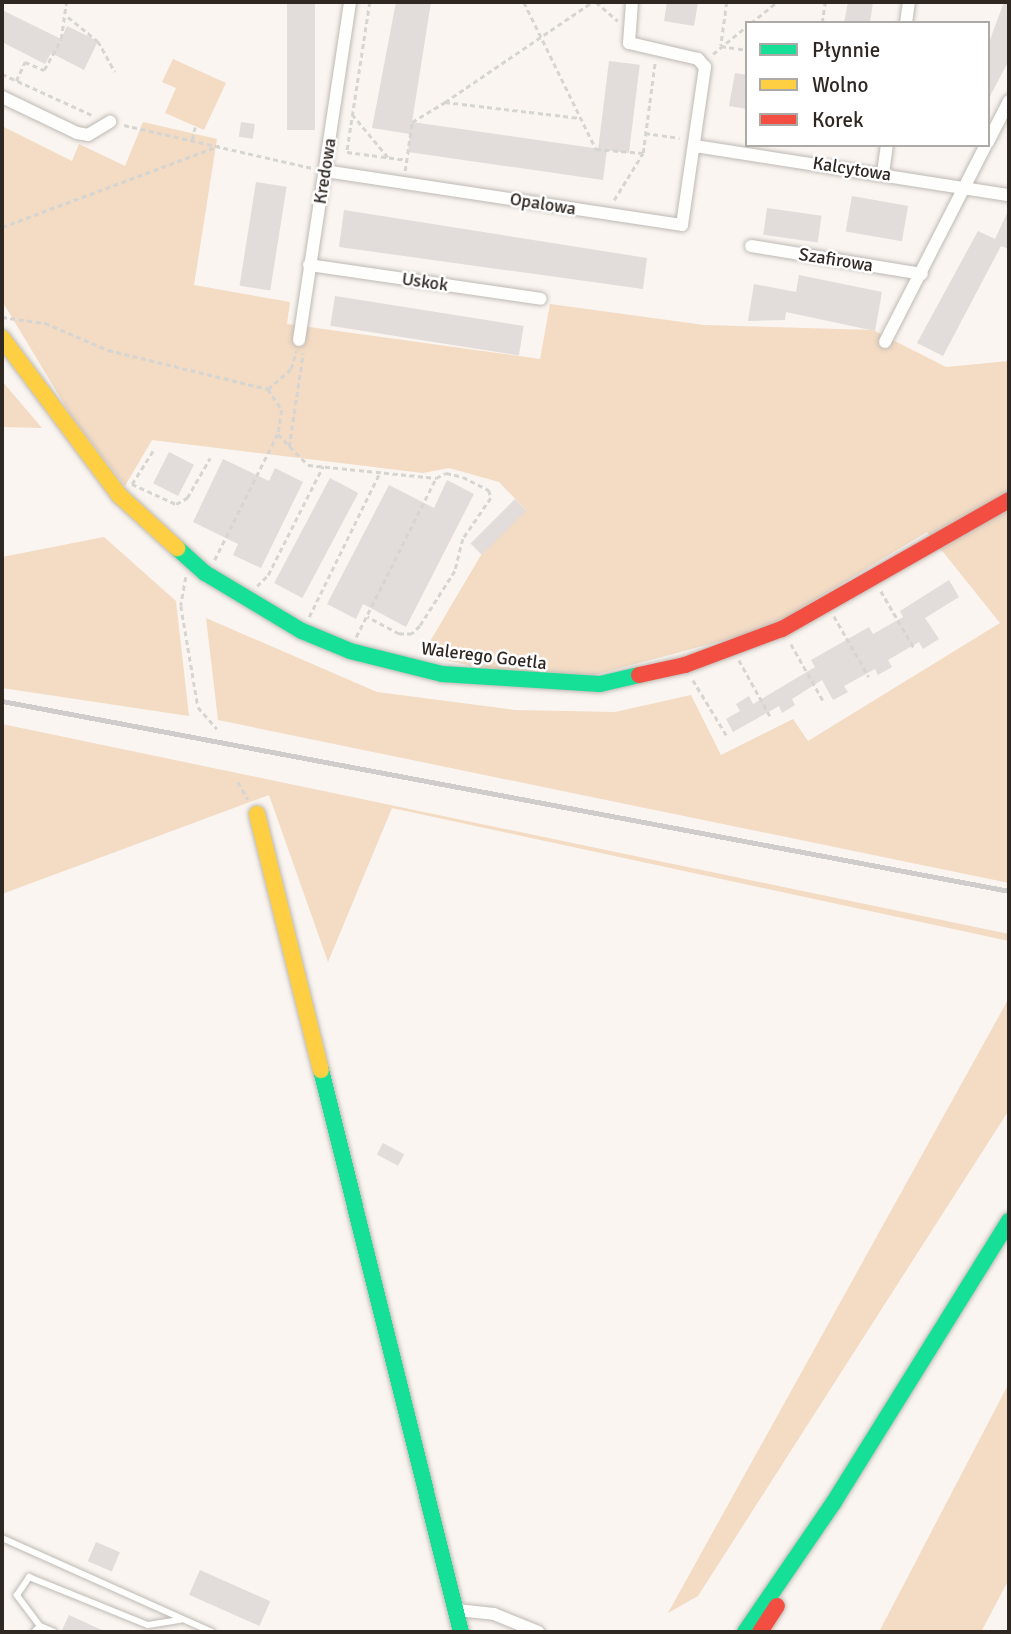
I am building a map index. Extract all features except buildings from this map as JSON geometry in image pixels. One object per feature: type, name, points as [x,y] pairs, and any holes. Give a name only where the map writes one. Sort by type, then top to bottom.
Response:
[{"type":"street","name":"Kredowa","points":[[299,340],[350,2]]},
{"type":"street","points":[[632,2],[628,30],[635,47],[703,63],[695,143]]},
{"type":"street","points":[[906,21],[909,2]]},
{"type":"street","points":[[2,97],[77,133],[88,135],[110,122]]},
{"type":"street","points":[[990,138],[1009,101]]},
{"type":"street","name":"Opalowa","points":[[325,171],[682,225],[695,143]]},
{"type":"street","name":"Kalcytowa","points":[[695,143],[1009,195]]},
{"type":"street","points":[[883,173],[887,147]]},
{"type":"street","points":[[885,342],[985,147]]},
{"type":"street","name":"Szafirowa","points":[[751,246],[922,274]]},
{"type":"street","name":"Uskok","points":[[309,265],[541,299]]},
{"type":"street","name":"Walerego Goetla","points":[[2,338],[119,495],[205,573],[246,601],[302,631],[350,651],[442,674],[555,684],[600,684],[685,665],[782,629],[1009,500]]},
{"type":"street","points":[[257,814],[461,1632]]},
{"type":"street","points":[[760,1632],[834,1502],[1009,1221]]},
{"type":"street","points":[[745,1632],[834,1502]]},
{"type":"street","points":[[457,1610],[494,1614],[538,1632]]},
{"type":"lane","points":[[2,1538],[212,1632]]},
{"type":"lane","points":[[54,1632],[37,1629],[17,1595],[24,1581],[36,1576],[148,1625],[183,1619]]},
{"type":"path","points":[[16,81],[25,62],[44,70],[68,17],[66,2]]},
{"type":"path","points":[[344,165],[370,2]]},
{"type":"path","points":[[524,2],[538,38],[596,149],[643,153]]},
{"type":"path","points":[[404,183],[412,122],[594,2],[628,30]]},
{"type":"path","points":[[721,46],[727,2]]},
{"type":"path","points":[[753,21],[777,2]]},
{"type":"path","points":[[822,21],[825,2]]},
{"type":"path","points":[[68,17],[98,41],[115,72]]},
{"type":"path","points":[[703,63],[745,28]]},
{"type":"path","points":[[721,46],[745,50]]},
{"type":"path","points":[[606,213],[643,153],[657,51]]},
{"type":"path","points":[[2,74],[110,122],[325,171]]},
{"type":"path","points":[[445,102],[580,118]]},
{"type":"path","points":[[352,114],[388,158]]},
{"type":"path","points":[[192,140],[195,127]]},
{"type":"path","points":[[645,133],[695,143]]},
{"type":"path","points":[[2,227],[219,146]]},
{"type":"path","points":[[346,152],[407,160]]},
{"type":"path","points":[[2,317],[45,323],[108,350],[268,389],[282,410],[278,434],[223,550],[205,573]]},
{"type":"path","points":[[268,389],[291,369],[299,340]]},
{"type":"path","points":[[289,448],[303,354],[299,340]]},
{"type":"path","points":[[278,434],[308,465],[436,478],[446,473],[463,477],[489,490],[491,498],[463,539],[455,571],[412,634],[399,634],[367,617]]},
{"type":"path","points":[[119,495],[132,484],[154,449]]},
{"type":"path","points":[[132,484],[176,504],[187,498],[210,458]]},
{"type":"path","points":[[246,601],[268,575],[323,467]]},
{"type":"path","points":[[302,631],[380,472]]},
{"type":"path","points":[[350,651],[436,478]]},
{"type":"path","points":[[188,560],[181,606],[191,669],[198,707],[217,729]]},
{"type":"path","points":[[874,579],[914,648]]},
{"type":"path","points":[[828,605],[869,677]]},
{"type":"path","points":[[782,629],[824,702]]},
{"type":"path","points":[[733,649],[770,716]]},
{"type":"path","points":[[685,665],[726,736]]},
{"type":"path","points":[[238,782],[257,814]]},
{"type":"shaded area","points":[[173,59],[226,83],[204,130],[165,113],[176,88],[162,82]]},
{"type":"shaded area","points":[[143,122],[217,139],[194,285],[290,302],[287,324],[540,359],[550,304],[704,325],[873,330],[946,367],[1009,361],[1009,883],[218,720],[206,618],[377,692],[515,710],[615,712],[691,695],[721,755],[793,719],[808,741],[1000,623],[927,532],[767,629],[594,675],[486,669],[422,655],[481,555],[526,510],[499,482],[449,468],[423,473],[152,440],[125,486],[72,417],[2,301],[2,126],[72,161],[79,144],[125,166]]},
{"type":"shaded area","points":[[2,381],[42,428],[2,427]]},
{"type":"shaded area","points":[[104,537],[176,601],[189,716],[2,688],[2,557]]},
{"type":"shaded area","points":[[2,724],[1009,934],[1009,941],[392,808],[328,962],[269,795],[2,894]]},
{"type":"shaded area","points":[[1009,998],[1009,1110],[698,1596],[668,1613]]},
{"type":"shaded area","points":[[1009,1383],[1009,1579],[981,1632],[879,1632]]},
{"type":"railway","points":[[2,701],[1009,891]]},
{"type":"traffic: fast","points":[[177,548],[205,573],[302,631],[350,651],[442,674],[600,684],[639,675]]},
{"type":"traffic: fast","points":[[321,1070],[461,1632]]},
{"type":"traffic: fast","points":[[745,1632],[834,1502],[1009,1221]]},
{"type":"traffic: slow","points":[[2,338],[119,495],[177,548]]},
{"type":"traffic: slow","points":[[257,814],[321,1070]]},
{"type":"traffic: jam","points":[[639,675],[685,665],[782,629],[1009,500]]},
{"type":"traffic: jam","points":[[760,1632],[777,1606]]}]
